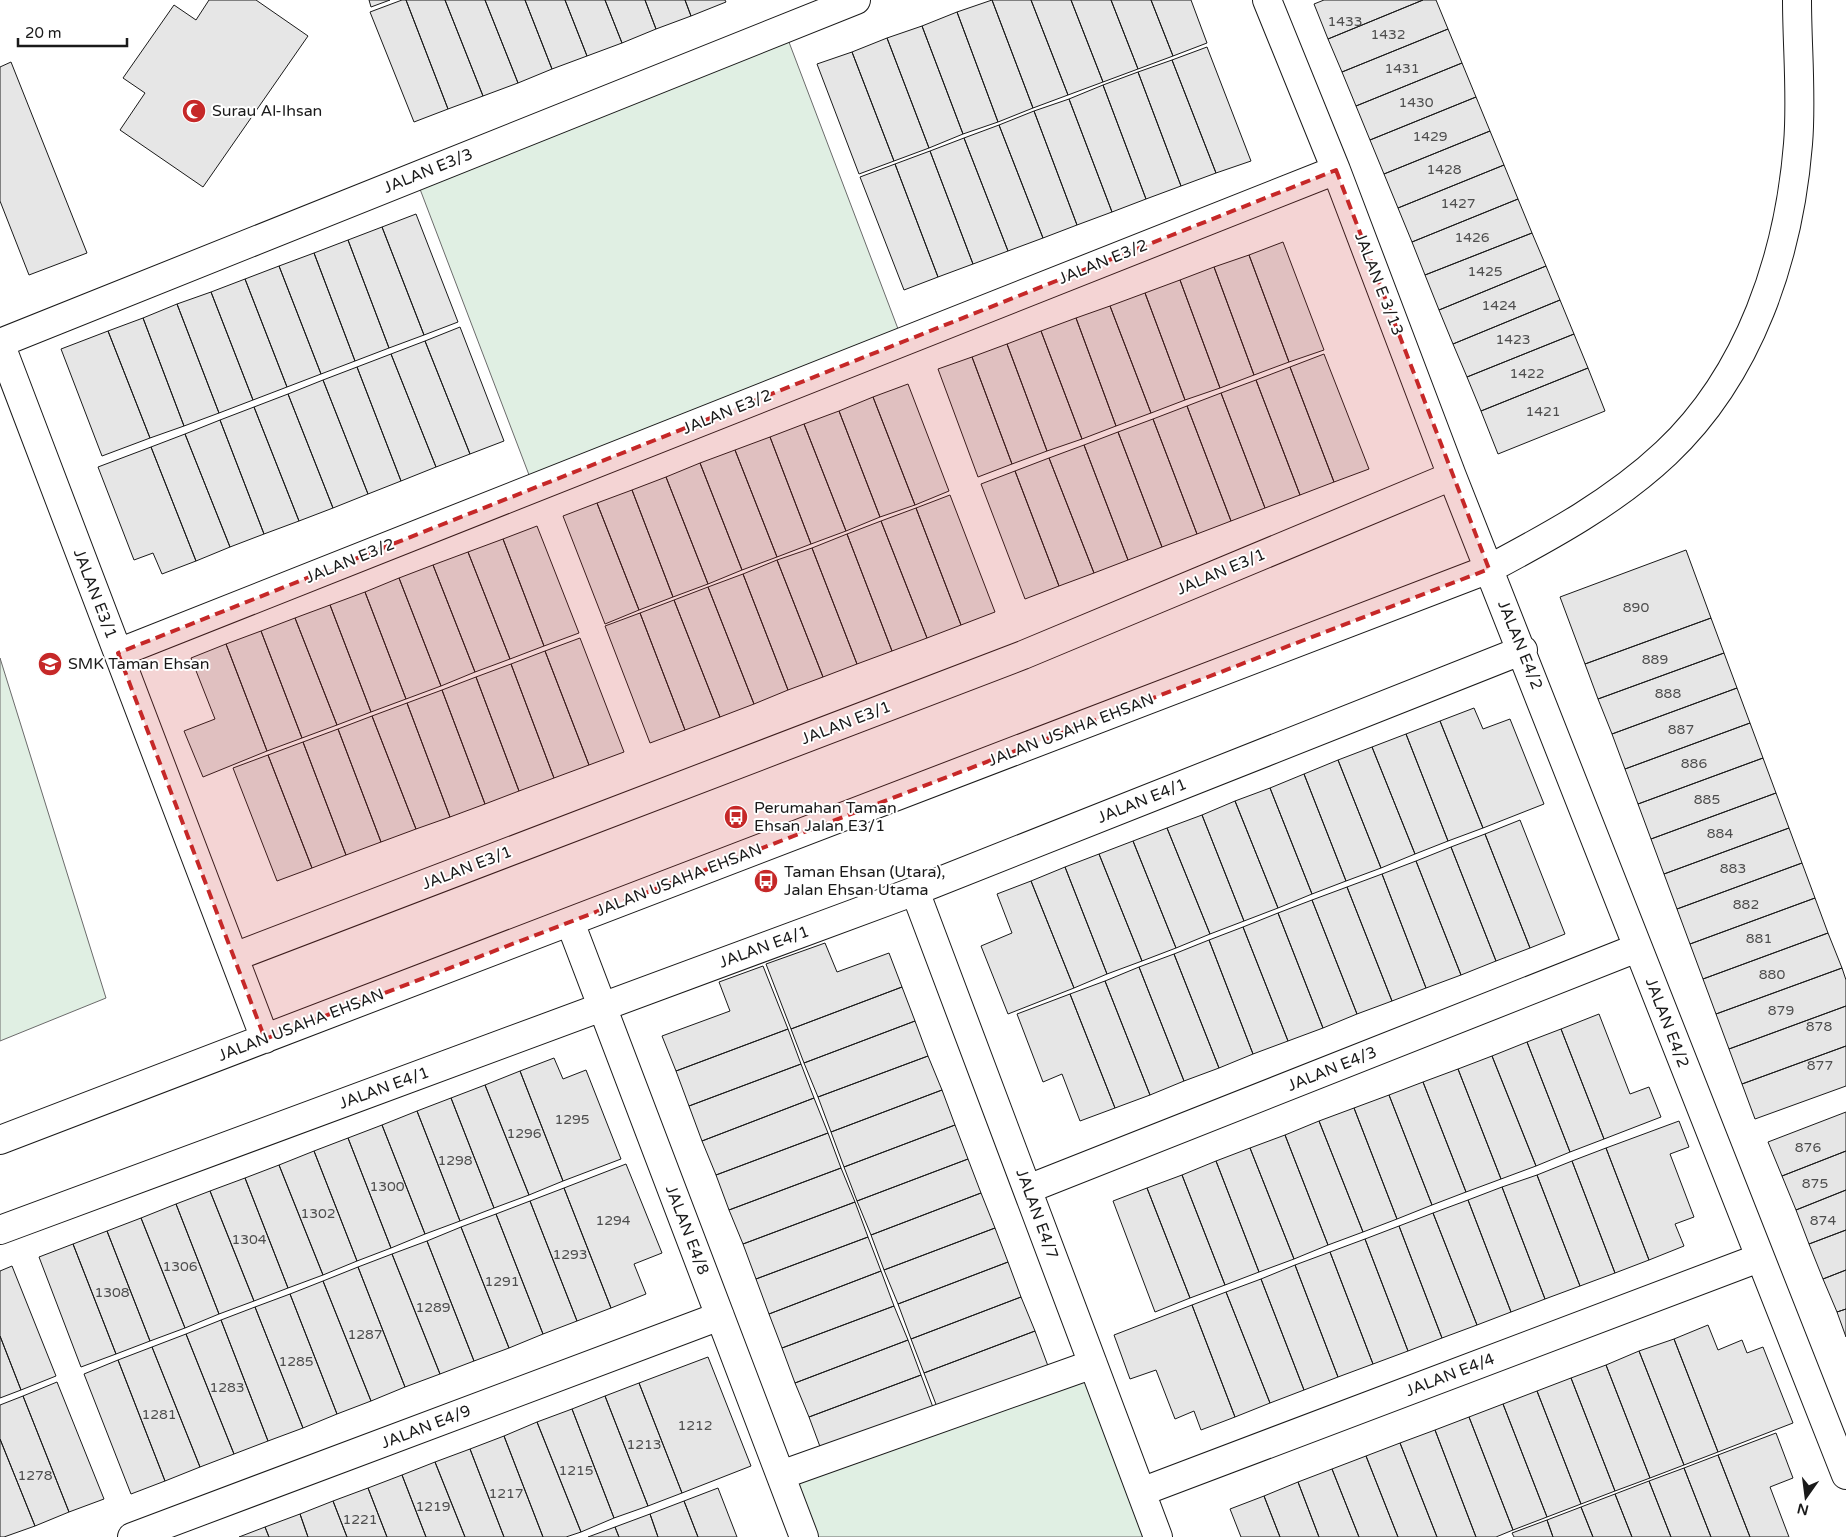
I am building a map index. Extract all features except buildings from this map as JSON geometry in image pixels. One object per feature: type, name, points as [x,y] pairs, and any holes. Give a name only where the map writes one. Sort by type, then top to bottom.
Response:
[{"type":"street","name":"JALAN E3/3","points":[[0,343],[856,0]]},
{"type":"street","name":"JALAN E 3/13","points":[[1267,0],[1336,170],[1489,569]]},
{"type":"street","name":"JALAN USAHA EHSAN","points":[[0,1140],[265,1040],[1489,569],[1559,531],[1627,486],[1666,453],[1710,403],[1736,361],[1758,316],[1774,275],[1787,221],[1798,143],[1797,0]]},
{"type":"street","name":"JALAN E3/2","points":[[118,653],[1336,170]]},
{"type":"street","name":"JALAN E3/1","points":[[0,343],[265,1040]]},
{"type":"street","name":"JALAN E3/1","points":[[234,957],[1023,655],[1452,476]]},
{"type":"street","name":"JALAN E4/2","points":[[1489,569],[1523,650],[1637,948],[1846,1476]]},
{"type":"street","name":"JALAN E4/1","points":[[0,1230],[915,891],[1523,650]]},
{"type":"street","name":"JALAN E4/7","points":[[915,891],[1158,1537]]},
{"type":"street","name":"JALAN E4/8","points":[[570,922],[804,1537]]},
{"type":"street","name":"JALAN E4/3","points":[[1028,1190],[1637,948]]},
{"type":"street","name":"JALAN E4/4","points":[[1141,1492],[1759,1258]]},
{"type":"street","name":"JALAN E4/9","points":[[132,1537],[720,1316]]},
{"type":"street","points":[[781,1476],[1093,1364]]},
{"type":"highlighted area","points":[[1336,170],[1489,569],[265,1039],[118,653]]},
{"type":"green space","points":[[784,29],[903,342],[534,488],[415,176]]},
{"type":"green space","points":[[0,658],[106,998],[0,1041]]},
{"type":"green space","points":[[1093,1364],[1158,1537],[804,1537],[781,1476]]},
{"type":"place","name":"Surau Al-Ihsan","points":[[194,111]]},
{"type":"place","name":"SMK Taman Ehsan","points":[[50,664]]},
{"type":"place","name":"Perumahan Taman Ehsan Jalan E3/1","points":[[736,817]]},
{"type":"place","name":"Taman Ehsan (Utara), Jalan Ehsan Utama","points":[[766,881]]}]
